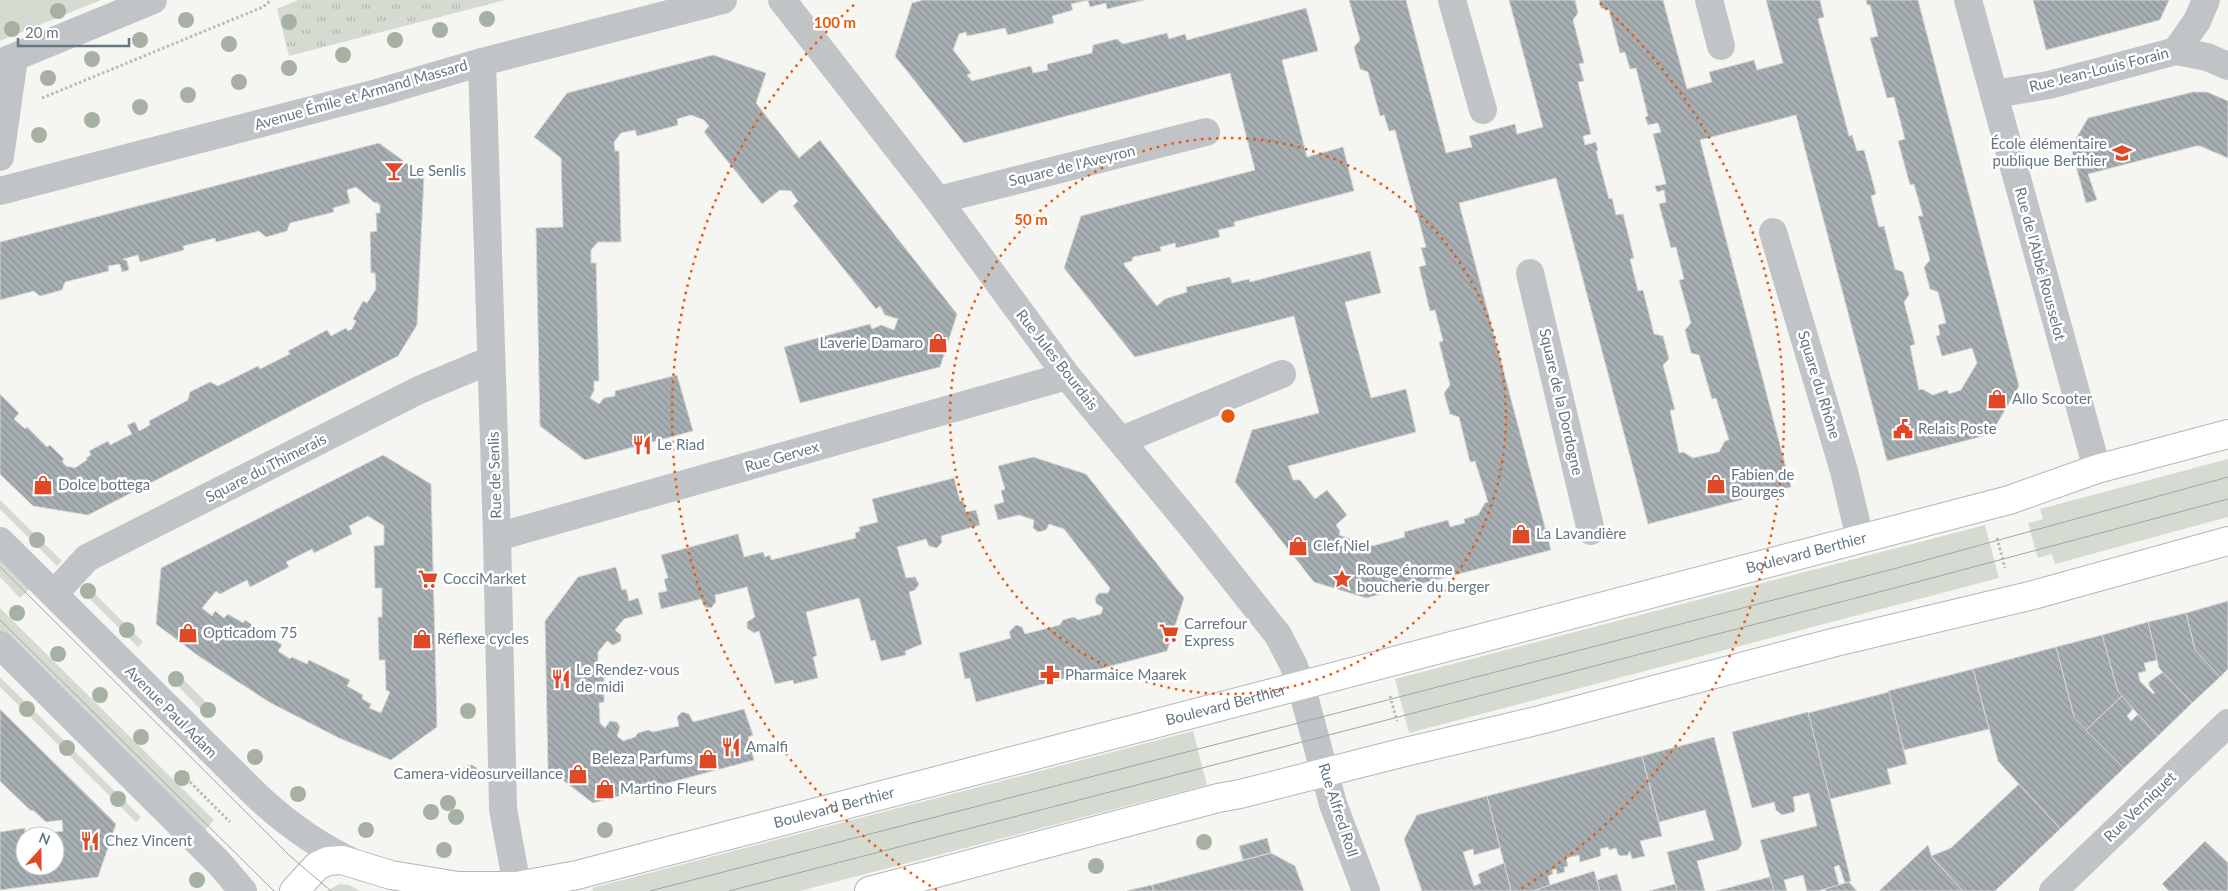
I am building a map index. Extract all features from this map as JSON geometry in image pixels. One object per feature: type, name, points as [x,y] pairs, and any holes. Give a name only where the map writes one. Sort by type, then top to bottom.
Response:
[{"type":"main road","name":"Boulevard Berthier","points":[[294,891],[317,866],[328,861],[342,860],[391,875],[458,886],[518,886],[577,875],[1989,505],[2097,469],[2228,434]]},
{"type":"main road","points":[[869,891],[1218,798],[1540,720],[1836,642],[2013,600],[2228,541]]},
{"type":"street","points":[[0,157],[5,114],[7,61],[153,0]]},
{"type":"street","name":"Avenue Émile et Armand Massard","points":[[0,191],[722,0]]},
{"type":"street","name":"Rue Jules Bourdais","points":[[782,0],[938,200],[1067,376],[1122,440],[1272,627],[1293,664],[1313,729]]},
{"type":"street","points":[[1452,0],[1483,110]]},
{"type":"street","points":[[1708,0],[1722,46]]},
{"type":"street","name":"Rue de l'Abbé Rousselot","points":[[1968,0],[2097,469]]},
{"type":"street","name":"Rue Jean-Louis Forain","points":[[1994,94],[2049,84],[2176,51],[2197,22],[2206,0]]},
{"type":"street","points":[[2176,51],[2207,57],[2228,66]]},
{"type":"street","name":"Rue de Senlis","points":[[482,62],[498,537],[503,808],[518,886]]},
{"type":"street","name":"Square de l'Aveyron","points":[[938,200],[1206,132]]},
{"type":"street","name":"Square du Rhône","points":[[1773,232],[1844,471],[1860,539]]},
{"type":"street","name":"Square de la Dordogne","points":[[1530,273],[1591,531]]},
{"type":"street","name":"Square du Thimerais","points":[[54,594],[87,558],[419,390],[491,360]]},
{"type":"street","points":[[1122,440],[1282,374]]},
{"type":"street","name":"Rue Gervex","points":[[498,537],[1067,376]]},
{"type":"street","name":"Avenue Paul Adam","points":[[0,541],[276,814],[331,852],[357,864]]},
{"type":"street","points":[[0,645],[214,858],[243,891]]},
{"type":"street","name":"Rue Verniquet","points":[[2053,891],[2228,723]]},
{"type":"street","name":"Rue Alfred Roll","points":[[1313,729],[1341,826],[1366,891]]},
{"type":"path","points":[[5,114],[263,7],[271,0]]},
{"type":"path","points":[[1989,505],[2013,600]]},
{"type":"path","points":[[1382,665],[1405,752]]},
{"type":"path","points":[[190,782],[230,822]]},
{"type":"green space","points":[[0,0],[101,0],[0,41]]},
{"type":"green space","points":[[298,0],[505,0],[289,56],[277,9]]},
{"type":"green space","points":[[2228,459],[2228,517],[2055,564],[2052,554],[2038,558],[2028,523],[2043,519],[2040,509]]},
{"type":"green space","points":[[0,500],[62,561],[57,566],[0,509]]},
{"type":"green space","points":[[1985,525],[1999,578],[1409,733],[1395,679]]},
{"type":"green space","points":[[0,555],[32,587],[20,598],[0,577]]},
{"type":"green space","points":[[87,586],[143,642],[138,647],[82,591]]},
{"type":"green space","points":[[0,608],[214,820],[203,832],[0,631]]},
{"type":"green space","points":[[176,672],[214,710],[208,717],[170,678]]},
{"type":"green space","points":[[0,677],[141,817],[136,822],[0,687]]},
{"type":"green space","points":[[1193,731],[1207,785],[800,891],[593,891],[592,888]]},
{"type":"green space","points":[[339,884],[349,885],[360,891],[327,891]]},
{"type":"building","points":[[923,0],[1088,0],[1071,4],[1073,10],[1052,16],[1054,23],[1008,35],[1005,28],[967,36],[966,32],[959,34],[953,50],[971,73],[967,75],[972,81],[1031,66],[1033,73],[1048,70],[1047,64],[1092,53],[1093,45],[1117,39],[1123,44],[1167,33],[1169,39],[1185,34],[1187,40],[1306,8],[1318,51],[1282,60],[1307,157],[1343,147],[1354,191],[1234,222],[1235,226],[1218,230],[1220,237],[1176,248],[1175,243],[1160,247],[1161,251],[1133,257],[1132,261],[1124,263],[1124,265],[1157,306],[1165,299],[1187,292],[1186,287],[1230,277],[1232,283],[1249,279],[1250,282],[1370,251],[1381,293],[1345,302],[1371,398],[1406,389],[1416,432],[1288,466],[1293,480],[1300,480],[1315,499],[1327,490],[1347,515],[1336,525],[1340,531],[1339,535],[1372,546],[1405,537],[1404,532],[1448,520],[1450,527],[1465,523],[1464,519],[1478,515],[1485,503],[1488,502],[1475,461],[1470,462],[1459,417],[1450,414],[1444,393],[1450,385],[1439,342],[1443,341],[1435,310],[1430,311],[1419,267],[1426,265],[1421,248],[1426,247],[1395,130],[1389,131],[1384,115],[1380,116],[1368,72],[1360,69],[1354,47],[1360,40],[1349,0],[1406,0],[1446,153],[1472,147],[1469,136],[1515,124],[1517,134],[1543,127],[1509,0],[1575,0],[1578,13],[1573,20],[1584,63],[1579,64],[1584,81],[1578,82],[1591,134],[1583,136],[1585,145],[1596,142],[1598,151],[1596,151],[1609,199],[1612,198],[1616,215],[1623,214],[1634,258],[1630,259],[1638,291],[1643,290],[1654,334],[1663,336],[1669,359],[1663,365],[1675,410],[1670,410],[1679,453],[1683,452],[1693,458],[1719,452],[1725,441],[1729,440],[1716,398],[1712,399],[1699,355],[1691,353],[1685,330],[1691,323],[1679,280],[1684,279],[1676,247],[1671,248],[1659,204],[1666,202],[1664,190],[1657,192],[1655,186],[1666,184],[1653,134],[1661,132],[1658,123],[1648,125],[1645,117],[1648,116],[1636,68],[1630,69],[1625,52],[1620,53],[1609,10],[1601,8],[1599,0],[1663,0],[1687,89],[1712,82],[1709,72],[1754,60],[1757,70],[1783,63],[1766,0],[1820,0],[1824,17],[1818,19],[1849,136],[1852,135],[1857,151],[1864,150],[1876,194],[1871,196],[1879,227],[1884,226],[1895,269],[1903,272],[1909,295],[1904,302],[1915,344],[1910,346],[1919,390],[1922,389],[1933,395],[1947,390],[1949,394],[1961,390],[1977,363],[1972,348],[1942,356],[1936,336],[1940,335],[1938,325],[1946,323],[1938,292],[1930,289],[1924,267],[1930,260],[1918,216],[1923,216],[1914,184],[1910,185],[1898,141],[1905,139],[1894,97],[1887,98],[1870,38],[1878,36],[1870,5],[1867,5],[1866,0],[1918,0],[2019,386],[1991,434],[1887,461],[1796,115],[1700,140],[1791,487],[1648,524],[1556,178],[1459,203],[1551,550],[1366,598],[1314,582],[1235,482],[1252,430],[1319,413],[1294,316],[1135,357],[1064,268],[1081,216],[1255,170],[1230,73],[964,143],[895,56],[912,3]]},
{"type":"building","points":[[1088,0],[1144,0],[1107,9],[1106,3],[1090,7]]},
{"type":"building","points":[[2033,0],[2169,0],[2160,20],[2046,50]]},
{"type":"building","points":[[713,55],[766,73],[756,103],[799,158],[820,140],[957,314],[940,367],[800,403],[784,347],[870,324],[872,329],[881,325],[894,330],[898,319],[885,315],[880,306],[876,309],[793,206],[798,201],[791,191],[780,190],[762,204],[704,132],[709,126],[704,120],[691,115],[677,119],[678,125],[637,136],[635,130],[621,133],[614,142],[615,151],[619,151],[621,242],[598,242],[591,250],[591,263],[596,263],[599,381],[594,381],[594,391],[590,398],[599,404],[604,398],[615,396],[615,391],[677,375],[693,431],[585,460],[540,426],[536,228],[563,227],[561,158],[534,137],[567,93]]},
{"type":"building","name":"École élémentaire publique Berthier","points":[[2193,92],[2207,92],[2228,101],[2228,158],[2196,146],[2088,174],[2097,200],[2086,203],[2071,147],[2088,118]]},
{"type":"building","points":[[379,143],[424,176],[417,325],[398,356],[88,515],[33,506],[0,474],[0,394],[19,413],[14,419],[25,429],[27,427],[47,447],[50,445],[64,459],[62,461],[66,466],[75,468],[87,460],[86,458],[91,455],[89,451],[108,441],[110,445],[132,434],[127,425],[135,422],[139,431],[150,425],[149,421],[188,400],[190,392],[210,382],[218,386],[258,366],[260,369],[290,354],[288,351],[327,330],[331,336],[346,328],[348,331],[352,329],[356,321],[353,319],[363,301],[367,303],[376,289],[375,273],[371,273],[370,232],[377,231],[376,213],[380,213],[380,205],[356,187],[347,190],[350,203],[333,208],[334,212],[290,223],[287,231],[266,237],[259,231],[216,242],[215,238],[183,246],[184,250],[140,262],[138,255],[123,259],[127,261],[129,270],[122,272],[120,264],[108,266],[109,271],[65,282],[62,290],[40,296],[34,291],[0,300],[0,242]]},
{"type":"building","points":[[383,455],[431,484],[437,727],[391,760],[339,738],[269,702],[200,657],[156,624],[161,568]],"holes":[[[368,516],[384,526],[384,545],[374,546],[375,588],[382,588],[382,617],[378,617],[379,660],[385,660],[386,690],[390,692],[381,713],[369,708],[371,704],[362,699],[363,695],[347,686],[350,680],[309,660],[307,664],[292,657],[290,659],[278,651],[282,645],[245,620],[243,623],[228,614],[224,618],[215,611],[212,616],[202,608],[216,591],[220,594],[247,580],[250,587],[289,567],[286,562],[312,549],[314,553],[352,534],[349,526]]]},
{"type":"building","points":[[1033,457],[1086,474],[1184,598],[1167,651],[976,702],[970,678],[965,679],[959,653],[1011,638],[1009,632],[1016,625],[1022,627],[1025,634],[1060,625],[1063,620],[1074,617],[1078,620],[1101,614],[1103,608],[1096,603],[1095,598],[1099,593],[1108,593],[1110,588],[1064,529],[1049,524],[1046,530],[1038,532],[1033,528],[1034,520],[1019,515],[998,520],[994,505],[1004,502],[1001,491],[1005,489],[998,466]]},
{"type":"building","points":[[954,478],[960,501],[963,500],[966,512],[976,510],[980,525],[941,536],[942,542],[937,548],[929,546],[926,539],[897,547],[906,578],[915,577],[919,584],[915,590],[909,592],[922,644],[905,651],[906,655],[881,661],[875,640],[871,641],[859,598],[806,612],[817,656],[813,657],[818,678],[794,684],[793,680],[775,684],[759,631],[754,633],[747,628],[747,622],[755,617],[747,587],[715,595],[716,602],[711,608],[705,607],[701,599],[661,609],[658,593],[667,591],[664,579],[668,578],[661,555],[738,534],[744,557],[763,552],[765,557],[770,555],[771,560],[856,538],[855,533],[860,531],[859,527],[878,522],[872,499]]},
{"type":"building","points":[[616,567],[622,590],[626,589],[629,601],[638,598],[643,614],[624,619],[615,630],[621,635],[621,641],[613,645],[607,641],[598,652],[598,663],[604,663],[604,702],[599,703],[600,723],[605,728],[610,721],[617,722],[620,727],[617,736],[623,741],[648,730],[653,732],[679,726],[677,717],[682,712],[689,714],[693,722],[744,709],[753,735],[748,737],[754,760],[593,803],[548,769],[545,621],[578,577]]},
{"type":"building","points":[[2228,601],[2228,669],[2220,677],[2195,650],[2186,613]]},
{"type":"building","points":[[2186,613],[2195,650],[2220,677],[2192,703],[2159,668],[2148,622]]},
{"type":"building","points":[[2148,622],[2157,660],[2144,663],[2146,671],[2138,673],[2140,681],[2153,694],[2155,693],[2149,686],[2149,682],[2163,672],[2192,703],[2158,736],[2118,692],[2102,635]]},
{"type":"building","points":[[2102,635],[2118,692],[2122,696],[2086,730],[2074,717],[2056,647]]},
{"type":"building","points":[[2056,647],[2074,717],[2124,768],[2060,829],[1998,761],[1973,669]]},
{"type":"building","points":[[1973,669],[1989,729],[1904,750],[1888,691]]},
{"type":"building","points":[[1889,692],[1907,764],[1887,769],[1891,784],[1830,799],[1808,713]]},
{"type":"building","points":[[2122,696],[2133,709],[2127,716],[2131,721],[2138,714],[2158,736],[2124,768],[2086,730]]},
{"type":"building","points":[[0,709],[116,824],[98,877],[0,890],[0,832],[15,830],[15,876],[65,876],[65,826],[63,826],[62,820],[46,822],[34,811],[30,810],[0,781]]},
{"type":"building","points":[[1808,712],[1851,881],[1845,883],[1839,865],[1834,867],[1839,885],[1818,891],[1807,891],[1803,875],[1784,880],[1787,891],[1774,891],[1760,840],[1817,826],[1809,793],[1793,797],[1794,812],[1782,815],[1776,810],[1774,802],[1752,808],[1732,732]]},
{"type":"building","points":[[1714,737],[1742,844],[1738,850],[1697,861],[1705,891],[1677,891],[1667,852],[1714,840],[1705,810],[1659,822],[1642,756]]},
{"type":"building","points":[[1642,756],[1662,836],[1640,841],[1645,856],[1632,859],[1630,851],[1628,855],[1621,856],[1616,848],[1609,850],[1608,847],[1600,849],[1601,856],[1580,862],[1579,855],[1566,858],[1568,866],[1564,867],[1565,872],[1557,874],[1556,869],[1552,870],[1553,874],[1548,876],[1550,885],[1533,891],[1511,891],[1487,796]]},
{"type":"building","points":[[2019,784],[2060,829],[1995,891],[1963,891],[1931,856],[1951,848]]},
{"type":"building","points":[[1487,796],[1500,848],[1474,855],[1473,849],[1463,852],[1474,886],[1481,883],[1478,874],[1504,863],[1511,891],[1422,891],[1404,839],[1417,815]]},
{"type":"building","points":[[1267,838],[1271,853],[1243,860],[1239,846]]},
{"type":"building","points":[[2205,841],[2228,863],[2228,891],[2169,891],[2162,884]]},
{"type":"building","points":[[1928,845],[1932,858],[1963,891],[1879,891]]},
{"type":"building","points":[[1271,853],[1295,866],[1304,891],[1153,891],[1152,885]]},
{"type":"building","points":[[1594,871],[1600,891],[1533,891],[1550,885]]},
{"type":"building","points":[[1617,874],[1622,891],[1600,891],[1597,880]]},
{"type":"building","points":[[1770,877],[1774,891],[1716,891]]},
{"type":"building","points":[[1849,882],[1857,891],[1826,891],[1825,889]]},
{"type":"building","points":[[1675,884],[1677,891],[1649,891]]},
{"type":"building","points":[[1152,885],[1153,891],[1127,891],[1130,890]]},
{"type":"tram line","points":[[650,891],[1897,568],[2228,477]]},
{"type":"tram line","points":[[729,891],[1902,586],[2228,499]]},
{"type":"tram line","points":[[0,567],[290,856],[331,891]]},
{"type":"tram line","points":[[0,620],[274,891]]},
{"type":"place","name":"École élémentaire publique Berthier","points":[[2122,153]]},
{"type":"place","name":"Le Senlis","points":[[394,171]]},
{"type":"place","name":"Laverie Damaro","points":[[938,343]]},
{"type":"place","name":"Allo Scooter","points":[[1997,399]]},
{"type":"place","name":"Relais Poste","points":[[1903,429]]},
{"type":"place","name":"Le Riad","points":[[642,445]]},
{"type":"place","name":"Fabien de Bourges","points":[[1716,484]]},
{"type":"place","name":"Dolce bottega","points":[[43,485]]},
{"type":"place","name":"La Lavandière","points":[[1521,534]]},
{"type":"place","name":"Clef Niel","points":[[1298,546]]},
{"type":"place","name":"CocciMarket","points":[[428,579]]},
{"type":"place","name":"Rouge énorme boucherie du berger","points":[[1342,579]]},
{"type":"place","name":"Opticadom 75","points":[[188,633]]},
{"type":"place","name":"Carrefour Express","points":[[1169,633]]},
{"type":"place","name":"Réflexe cycles","points":[[422,639]]},
{"type":"place","name":"Pharmaice Maarek","points":[[1050,675]]},
{"type":"place","name":"Le Rendez-vous de midi","points":[[561,679]]},
{"type":"place","name":"Amalfi","points":[[731,747]]},
{"type":"place","name":"Beleza Parfums","points":[[708,759]]},
{"type":"place","name":"Camera-videosurveillance","points":[[578,774]]},
{"type":"place","name":"Martino Fleurs","points":[[605,789]]},
{"type":"place","name":"Chez Vincent","points":[[90,841]]}]
